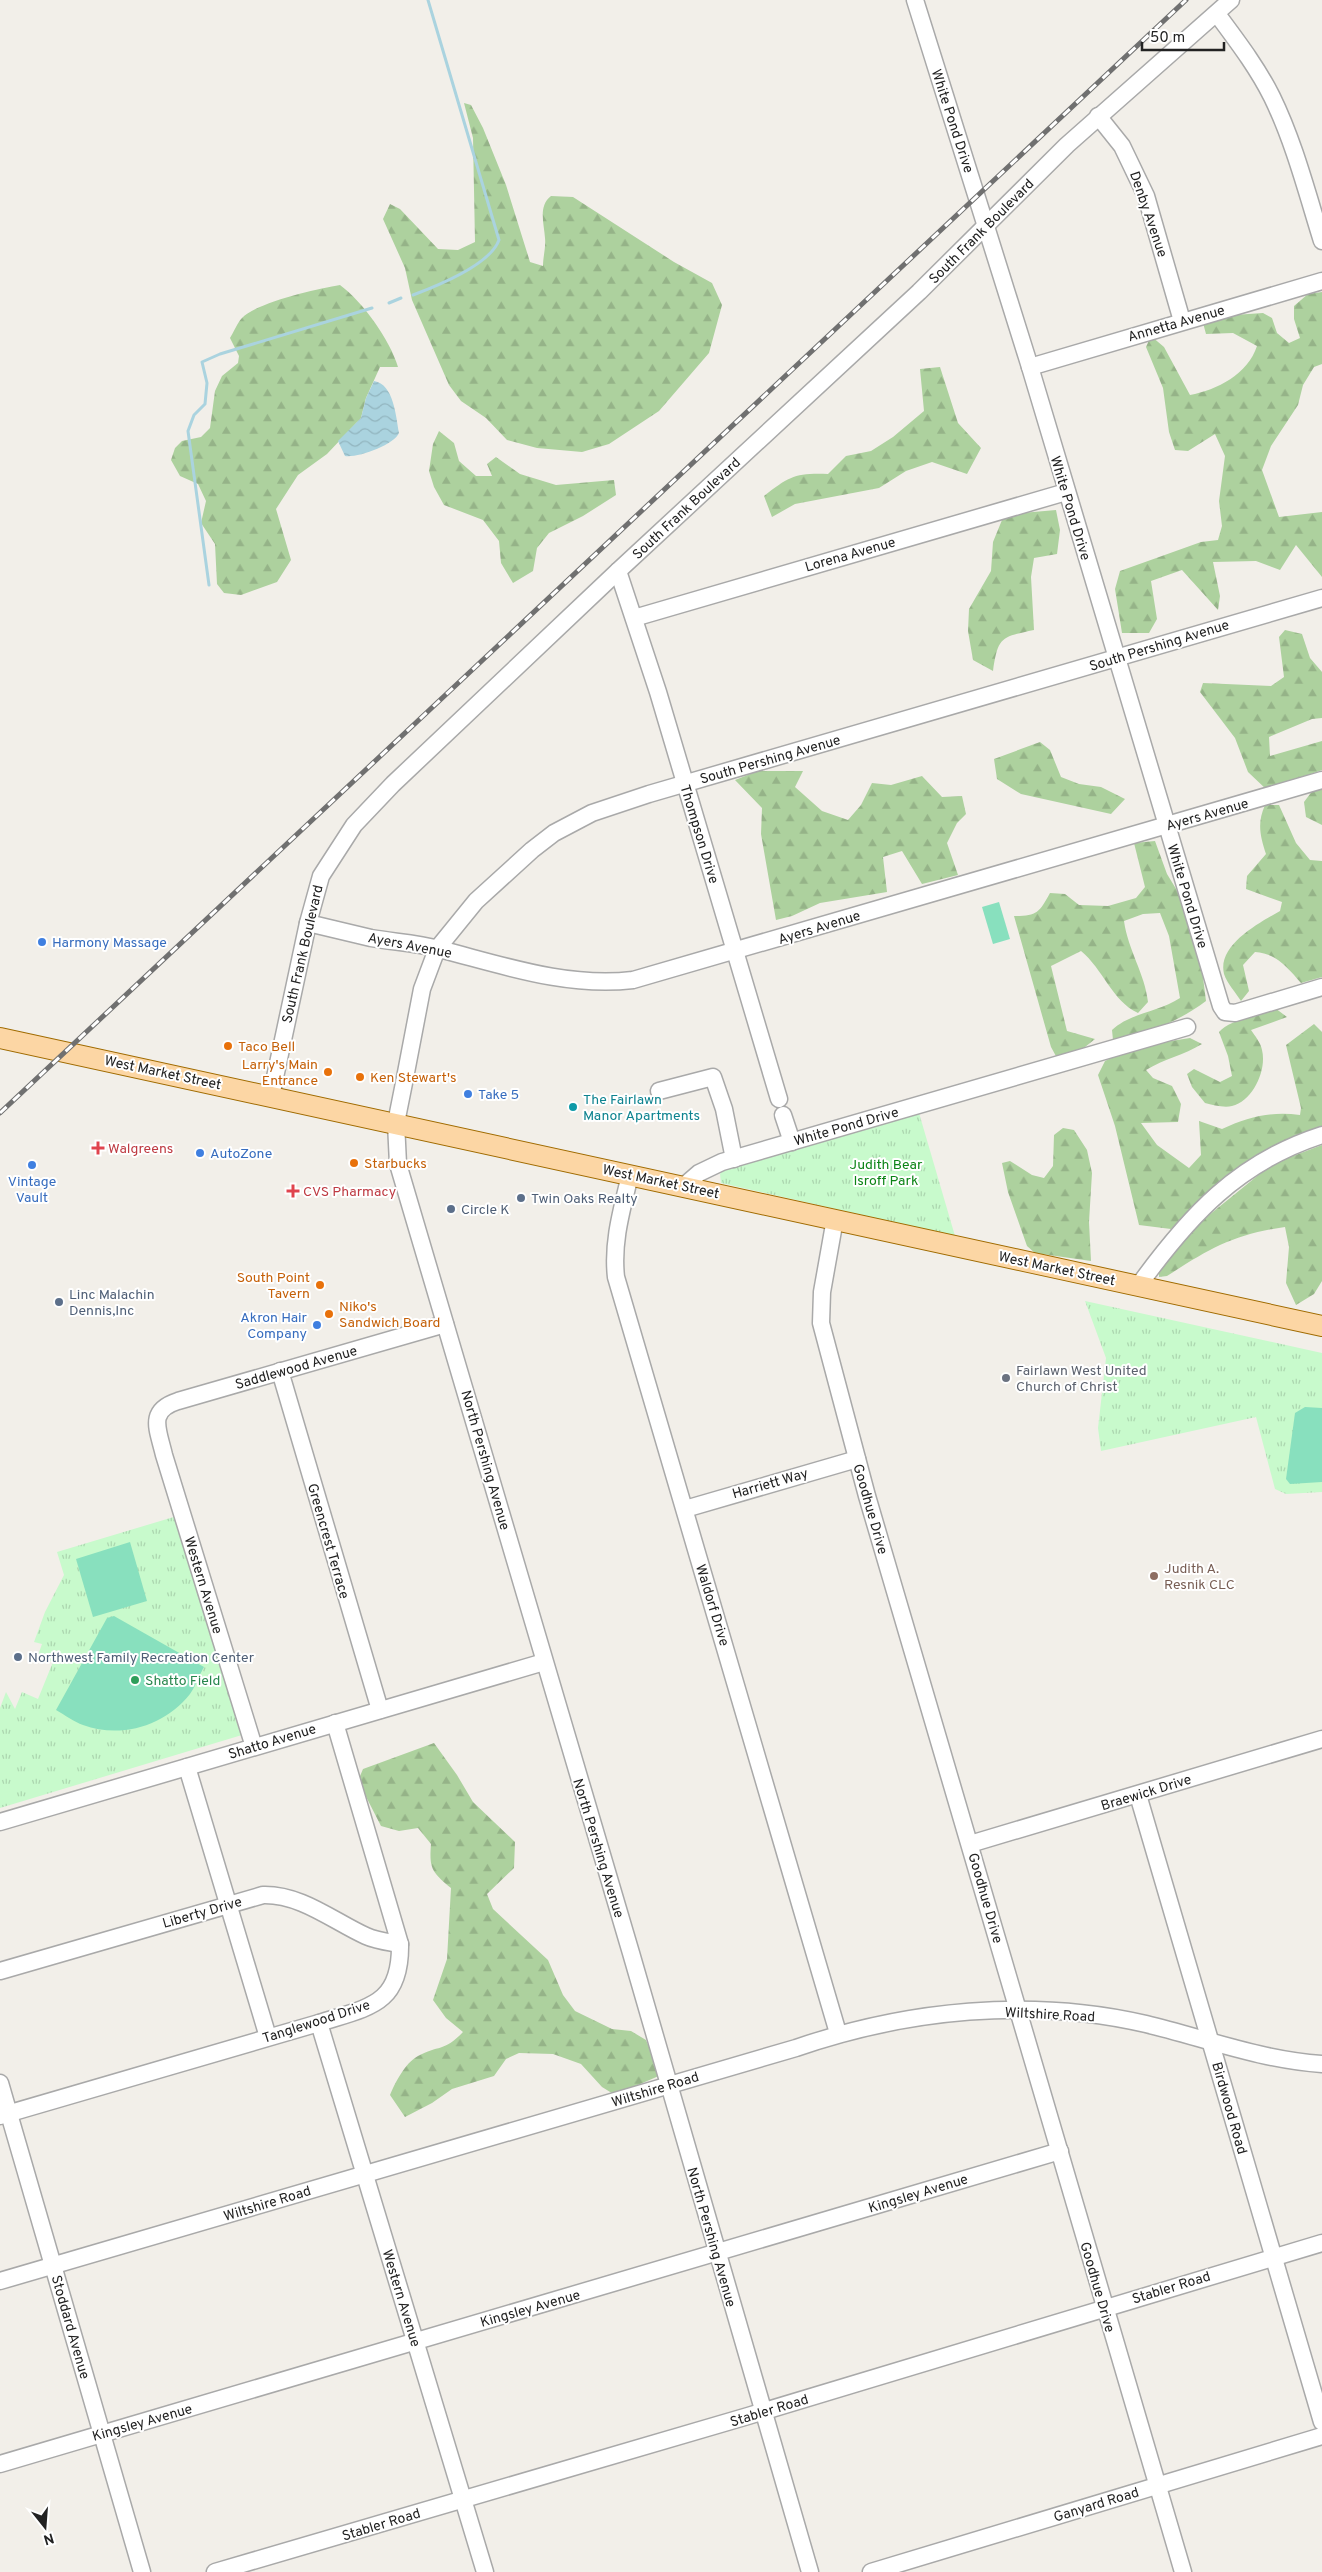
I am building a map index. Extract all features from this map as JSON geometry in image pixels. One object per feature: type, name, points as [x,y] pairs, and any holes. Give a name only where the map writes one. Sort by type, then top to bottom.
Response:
[{"type":"main road","name":"West Market Street","points":[[0,1038],[1322,1326]]},
{"type":"street","name":"White Pond Drive","points":[[915,0],[1030,366],[1066,492],[1221,1006],[1229,1013],[1322,987]]},
{"type":"street","name":"South Frank Boulevard","points":[[271,1096],[308,923],[321,876],[354,825],[400,777],[618,571],[919,292],[1098,116],[1231,0]]},
{"type":"street","points":[[1217,14],[1257,70],[1272,98],[1288,138],[1322,241]]},
{"type":"street","name":"Denby Avenue","points":[[1098,116],[1122,146],[1146,196],[1182,321]]},
{"type":"street","name":"Annetta Avenue","points":[[1030,366],[1322,281]]},
{"type":"street","name":"Lorena Avenue","points":[[634,618],[1066,492]]},
{"type":"street","name":"Thompson Drive","points":[[618,571],[736,951],[779,1098]]},
{"type":"street","name":"South Pershing Avenue","points":[[396,1124],[422,989],[437,948],[476,901],[532,850],[554,833],[592,813],[684,784],[1322,598]]},
{"type":"street","name":"Ayers Avenue","points":[[308,923],[372,938],[437,948],[517,969],[570,980],[608,982],[649,977],[1322,780]]},
{"type":"street","name":"White Pond Drive","points":[[684,1186],[699,1172],[734,1159],[1188,1027]]},
{"type":"street","points":[[659,1090],[713,1077],[724,1109],[734,1159]]},
{"type":"street","points":[[783,1115],[792,1142]]},
{"type":"street","name":"North Pershing Avenue","points":[[396,1124],[398,1164],[810,2572]]},
{"type":"street","points":[[1139,1285],[1183,1228],[1223,1187],[1274,1155],[1322,1135]]},
{"type":"street","name":"Waldorf Drive","points":[[630,1175],[617,1230],[614,1260],[616,1277],[838,2033]]},
{"type":"street","name":"Goodhue Drive","points":[[835,1219],[822,1292],[821,1323],[857,1459],[1183,2572]]},
{"type":"street","name":"Saddlewood Avenue","points":[[157,1421],[159,1412],[172,1403],[445,1324]]},
{"type":"street","name":"Greencrest Terrace","points":[[280,1371],[380,1710]]},
{"type":"street","name":"Western Avenue","points":[[157,1421],[181,1512],[254,1747]]},
{"type":"street","name":"Harriett Way","points":[[685,1509],[857,1459]]},
{"type":"street","name":"Shatto Avenue","points":[[0,1822],[544,1662]]},
{"type":"street","name":"Tanglewood Drive","points":[[5,2115],[367,2008],[387,1994],[394,1985],[400,1966],[400,1944],[335,1723]]},
{"type":"street","name":"Braewick Drive","points":[[970,1844],[1322,1739]]},
{"type":"street","points":[[187,1767],[268,2037]]},
{"type":"street","name":"Birdwood Road","points":[[1138,1795],[1322,2422]]},
{"type":"street","name":"Liberty Drive","points":[[0,1971],[263,1895],[282,1896],[298,1901],[368,1937],[400,1944]]},
{"type":"street","name":"Wiltshire Road","points":[[0,2281],[668,2085],[838,2033],[937,2015],[977,2011],[1019,2010],[1097,2016],[1144,2024],[1250,2053],[1322,2064]]},
{"type":"street","name":"Western Avenue","points":[[319,2023],[486,2572]]},
{"type":"street","name":"Stoddard Avenue","points":[[0,2083],[5,2115],[54,2266],[142,2572]]},
{"type":"street","name":"Kingsley Avenue","points":[[0,2464],[717,2254],[1060,2151]]},
{"type":"street","name":"Stabler Road","points":[[215,2572],[763,2412],[1104,2307],[1322,2243]]},
{"type":"street","name":"Ganyard Road","points":[[871,2572],[1322,2436]]},
{"type":"green space","points":[[464,103],[471,105],[483,128],[506,185],[530,262],[543,266],[545,241],[543,210],[547,200],[551,196],[573,197],[674,262],[712,283],[722,305],[709,353],[659,411],[609,444],[582,452],[537,448],[507,440],[486,418],[461,401],[449,385],[412,300],[405,268],[383,219],[390,204],[400,209],[438,249],[458,250],[475,242],[473,138]]},
{"type":"green space","points":[[340,285],[358,301],[375,322],[389,345],[398,367],[380,367],[366,398],[361,418],[327,454],[298,475],[276,509],[291,560],[277,582],[241,595],[224,593],[217,584],[215,544],[201,523],[206,501],[198,484],[180,476],[171,460],[175,448],[182,441],[201,437],[210,428],[215,391],[222,376],[238,363],[239,356],[230,338],[242,318],[250,312],[274,302]]},
{"type":"green space","points":[[1322,292],[1322,364],[1314,367],[1303,385],[1298,405],[1271,446],[1262,470],[1279,517],[1322,512],[1322,577],[1296,545],[1280,570],[1256,561],[1213,562],[1220,596],[1218,610],[1182,570],[1151,581],[1157,619],[1149,633],[1122,633],[1115,589],[1120,571],[1201,542],[1218,540],[1222,526],[1219,501],[1225,456],[1215,434],[1188,451],[1175,450],[1169,432],[1163,388],[1146,347],[1151,336],[1164,347],[1190,395],[1200,393],[1221,385],[1239,372],[1247,365],[1257,346],[1233,333],[1206,334],[1203,323],[1234,315],[1263,313],[1272,318],[1277,333],[1289,343],[1300,338],[1294,319],[1294,306],[1308,294]]},
{"type":"green space","points":[[940,367],[958,423],[981,448],[967,474],[932,462],[906,471],[879,488],[795,504],[772,517],[764,496],[780,484],[800,475],[828,474],[846,456],[871,451],[893,437],[924,411],[920,369]]},
{"type":"green space","points":[[439,431],[454,443],[459,461],[476,476],[492,476],[487,464],[496,457],[520,474],[556,485],[614,480],[616,495],[583,516],[549,533],[537,548],[533,571],[513,583],[501,563],[499,541],[483,520],[444,505],[434,487],[429,471],[433,444]]},
{"type":"green space","points":[[1056,510],[1060,530],[1057,554],[1034,558],[1031,577],[1034,630],[1003,640],[997,651],[993,671],[973,660],[968,631],[969,609],[991,571],[993,542],[1002,520],[1022,513]]},
{"type":"green space","points":[[1285,630],[1302,634],[1310,658],[1322,672],[1322,718],[1312,719],[1269,737],[1270,756],[1322,741],[1322,770],[1267,790],[1248,772],[1235,738],[1200,692],[1203,683],[1271,686],[1284,677],[1279,637]]},
{"type":"green space","points":[[1040,742],[1050,750],[1061,777],[1079,784],[1101,787],[1125,799],[1111,814],[1021,794],[997,779],[994,759]]},
{"type":"green space","points":[[758,771],[803,771],[795,787],[822,811],[848,820],[861,805],[872,783],[891,785],[922,776],[942,797],[962,796],[966,814],[957,823],[947,843],[958,875],[922,884],[902,851],[883,857],[887,892],[820,903],[792,916],[776,920],[761,834],[762,808],[735,780]]},
{"type":"green space","points":[[1313,790],[1322,790],[1322,825],[1306,817],[1304,802]]},
{"type":"green space","points":[[1265,805],[1279,805],[1296,843],[1310,860],[1322,861],[1322,977],[1301,983],[1275,958],[1255,952],[1243,965],[1249,991],[1241,1001],[1224,974],[1224,963],[1227,954],[1233,944],[1242,936],[1280,911],[1282,902],[1246,889],[1247,876],[1266,854],[1260,829],[1262,812]]},
{"type":"green space","points":[[1155,841],[1167,874],[1181,897],[1200,954],[1206,1001],[1174,1021],[1138,1035],[1113,1040],[1112,1030],[1119,1024],[1163,1007],[1180,998],[1169,936],[1160,913],[1143,914],[1124,921],[1129,942],[1144,982],[1148,1002],[1138,1013],[1129,1008],[1114,993],[1089,958],[1081,951],[1051,966],[1067,1031],[1095,1039],[1080,1051],[1057,1058],[1051,1047],[1014,916],[1033,914],[1040,909],[1050,893],[1065,894],[1079,905],[1108,906],[1136,898],[1145,887],[1134,843]]},
{"type":"green space","points":[[999,902],[1010,939],[993,944],[982,907]]},
{"type":"green space","points":[[1275,1008],[1287,1017],[1251,1030],[1258,1040],[1263,1058],[1257,1084],[1252,1091],[1240,1103],[1229,1107],[1205,1103],[1192,1087],[1187,1074],[1194,1069],[1220,1082],[1232,1076],[1228,1056],[1219,1032],[1237,1021]]},
{"type":"green space","points":[[1314,1024],[1322,1032],[1322,1131],[1262,1157],[1226,1176],[1171,1229],[1139,1225],[1115,1126],[1098,1075],[1105,1061],[1133,1047],[1190,1038],[1202,1044],[1146,1070],[1153,1078],[1172,1086],[1181,1104],[1178,1122],[1141,1123],[1157,1145],[1189,1168],[1201,1155],[1199,1121],[1222,1129],[1260,1116],[1279,1114],[1300,1115],[1301,1108],[1286,1045]]},
{"type":"green space","name":"Judith Bear Isroff Park","points":[[919,1113],[955,1236],[721,1183],[720,1174],[724,1169]]},
{"type":"green space","points":[[1063,1128],[1074,1130],[1087,1150],[1092,1173],[1089,1222],[1091,1261],[1035,1253],[1027,1246],[1008,1192],[1002,1163],[1010,1161],[1032,1175],[1044,1178],[1053,1166],[1054,1135]]},
{"type":"green space","points":[[1322,1145],[1322,1281],[1314,1294],[1296,1305],[1286,1283],[1289,1247],[1285,1227],[1236,1238],[1209,1250],[1167,1276],[1159,1277],[1159,1266],[1198,1224],[1272,1164]]},
{"type":"green space","points":[[1085,1301],[1322,1353],[1322,1492],[1286,1494],[1275,1489],[1256,1417],[1101,1451],[1098,1428],[1106,1358]]},
{"type":"green space","points":[[1305,1407],[1322,1408],[1322,1482],[1290,1484],[1286,1479],[1295,1413]]},
{"type":"green space","points":[[177,1516],[242,1735],[0,1808],[0,1708],[6,1692],[15,1709],[22,1692],[38,1699],[53,1662],[38,1655],[42,1644],[34,1642],[45,1612],[64,1575],[57,1552]]},
{"type":"green space","points":[[130,1542],[147,1601],[93,1617],[76,1559]]},
{"type":"green space","name":"Shatto Field","points":[[114,1616],[204,1667],[190,1694],[168,1714],[155,1722],[141,1727],[112,1731],[83,1725],[56,1710],[107,1618]]},
{"type":"green space","points":[[434,1743],[457,1775],[473,1802],[515,1842],[514,1868],[487,1894],[493,1909],[548,1960],[563,1995],[575,2011],[612,2029],[631,2031],[646,2040],[661,2075],[615,2095],[602,2087],[581,2064],[553,2054],[519,2053],[506,2059],[494,2076],[452,2089],[432,2103],[405,2117],[390,2095],[401,2074],[413,2059],[451,2043],[463,2032],[446,2018],[433,2000],[447,1959],[451,1888],[433,1869],[431,1865],[431,1844],[418,1828],[399,1831],[381,1826],[358,1781],[363,1769]]},
{"type":"water","points":[[374,381],[381,383],[390,395],[399,433],[396,438],[375,450],[358,455],[345,456],[338,441],[361,418],[366,398]]},
{"type":"waterway","points":[[413,295],[462,274],[485,258],[494,249],[499,240],[428,0]]},
{"type":"waterway","points":[[389,303],[401,298]]},
{"type":"waterway","points":[[209,585],[188,431],[194,415],[205,404],[207,383],[202,362],[220,354],[372,308]]},
{"type":"railway","points":[[0,1113],[1186,0]]},
{"type":"place","name":"Harmony Massage","points":[[42,942]]},
{"type":"place","name":"Taco Bell","points":[[228,1046]]},
{"type":"place","name":"Larry's Main Entrance","points":[[328,1072]]},
{"type":"place","name":"Ken Stewart's","points":[[360,1077]]},
{"type":"place","name":"Take 5","points":[[468,1094]]},
{"type":"place","name":"The Fairlawn Manor Apartments","points":[[573,1107]]},
{"type":"place","name":"Walgreens","points":[[98,1148]]},
{"type":"place","name":"AutoZone","points":[[200,1153]]},
{"type":"place","name":"Starbucks","points":[[354,1163]]},
{"type":"place","name":"Vintage Vault","points":[[32,1165]]},
{"type":"place","name":"CVS Pharmacy","points":[[293,1191]]},
{"type":"place","name":"Twin Oaks Realty","points":[[521,1198]]},
{"type":"place","name":"Circle K","points":[[451,1209]]},
{"type":"place","name":"South Point Tavern","points":[[320,1285]]},
{"type":"place","name":"Linc Malachin Dennis,Inc","points":[[59,1302]]},
{"type":"place","name":"Niko's Sandwich Board","points":[[329,1314]]},
{"type":"place","name":"Akron Hair Company","points":[[317,1325]]},
{"type":"place","name":"Fairlawn West United Church of Christ","points":[[1006,1378]]},
{"type":"place","name":"Judith A. Resnik CLC","points":[[1154,1576]]},
{"type":"place","name":"Northwest Family Recreation Center","points":[[18,1657]]},
{"type":"place","name":"Shatto Field","points":[[135,1680]]}]
